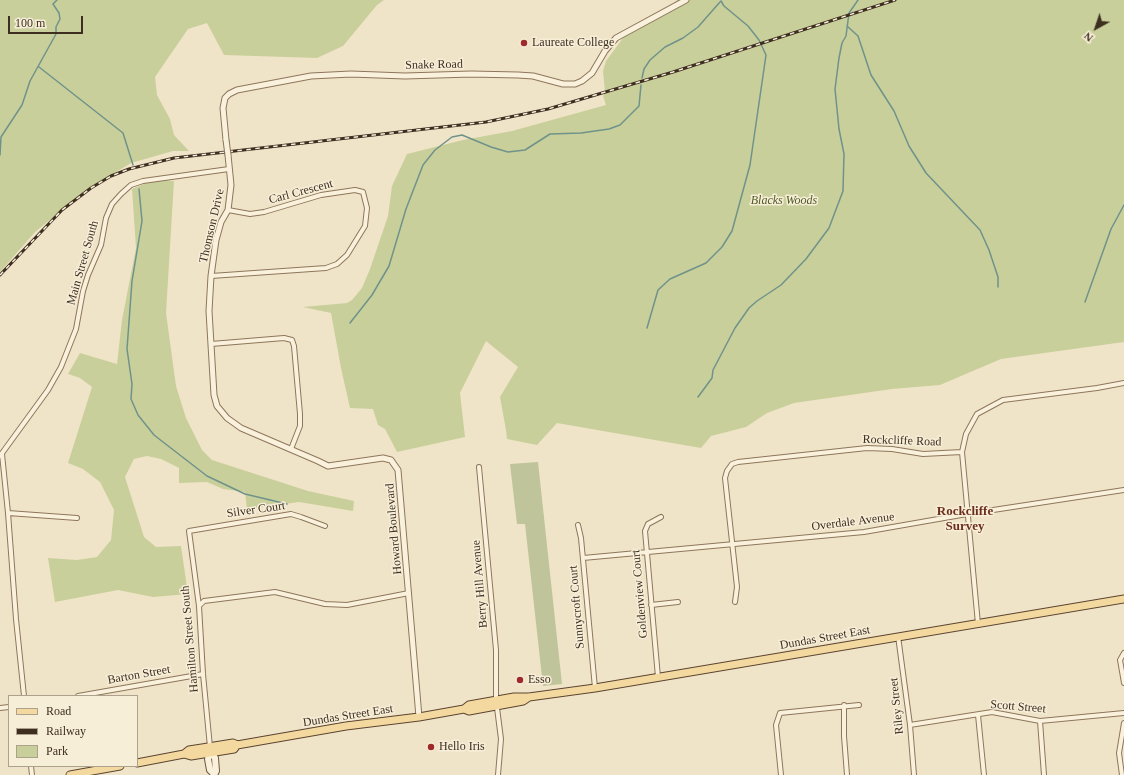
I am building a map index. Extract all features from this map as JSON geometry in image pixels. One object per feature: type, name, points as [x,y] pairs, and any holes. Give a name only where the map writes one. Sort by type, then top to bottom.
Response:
[{"type":"main road","name":"Dundas Street East","points":[[138,763],[184,754],[191,756],[210,749],[234,749],[237,745],[346,726],[419,717],[464,709],[469,711],[496,703],[522,701],[529,697],[595,688],[1124,599]]},
{"type":"main road","points":[[210,749],[215,758],[216,771],[214,775]]},
{"type":"main road","points":[[70,775],[114,767]]},
{"type":"street","name":"Snake Road","points":[[229,170],[223,108],[225,98],[237,90],[311,76],[351,74],[405,76],[471,74],[518,75],[533,76],[563,84],[575,84],[582,81],[592,73],[604,51],[616,38],[686,0]]},
{"type":"street","name":"Thomson Drive","points":[[209,311],[211,276],[216,240],[221,222],[228,210],[231,185],[229,170]]},
{"type":"street","name":"Main Street South","points":[[1,454],[48,390],[61,367],[76,329],[83,291],[101,245],[106,218],[112,204],[120,194],[131,185],[143,181],[229,170]]},
{"type":"street","name":"Carl Crescent","points":[[211,276],[326,268],[337,264],[348,255],[365,226],[367,208],[363,192],[355,190],[320,195],[264,212],[250,214],[228,210]]},
{"type":"street","name":"Howard Boulevard","points":[[209,311],[214,396],[217,406],[227,418],[241,428],[328,466],[383,458],[391,460],[398,470],[419,717]]},
{"type":"street","points":[[211,344],[284,338],[292,340],[294,346],[300,426],[291,449]]},
{"type":"street","points":[[978,624],[962,452],[966,434],[977,414],[1002,400],[1097,388],[1124,383]]},
{"type":"street","name":"Rockcliffe Road","points":[[732,545],[725,478],[727,471],[732,464],[738,462],[867,448],[923,454],[962,452]]},
{"type":"street","points":[[1,454],[8,513],[16,619],[24,695]]},
{"type":"street","name":"Berry Hill Avenue","points":[[479,467],[496,650],[496,703],[501,739],[498,775]]},
{"type":"street","name":"Overdale Avenue","points":[[583,558],[864,532],[967,514],[1124,490]]},
{"type":"street","points":[[8,513],[77,518]]},
{"type":"street","name":"Silver Court","points":[[189,531],[291,514],[325,526]]},
{"type":"street","name":"Goldenview Court","points":[[658,677],[645,534],[646,527],[661,517]]},
{"type":"street","name":"Sunnycroft Court","points":[[578,525],[583,558],[595,688]]},
{"type":"street","name":"Hamilton Street South","points":[[189,531],[198,606],[210,749]]},
{"type":"street","points":[[732,545],[737,588],[735,602]]},
{"type":"street","points":[[198,606],[204,601],[275,592],[326,604],[347,604],[409,593]]},
{"type":"street","points":[[651,605],[678,602]]},
{"type":"street","name":"Riley Street","points":[[898,636],[910,725],[914,775]]},
{"type":"street","points":[[1124,653],[1120,660],[1124,683]]},
{"type":"street","name":"Barton Street","points":[[84,695],[203,674]]},
{"type":"street","points":[[781,775],[776,725],[780,713],[844,705],[859,705]]},
{"type":"street","points":[[844,705],[844,736],[847,775]]},
{"type":"street","name":"Scott Street","points":[[910,725],[992,712],[1040,721],[1124,713]]},
{"type":"street","points":[[978,715],[984,775]]},
{"type":"street","points":[[1040,721],[1044,775]]},
{"type":"street","points":[[1122,775],[1119,753],[1124,724]]},
{"type":"green space","points":[[0,0],[384,0],[377,5],[343,46],[317,58],[224,55],[207,23],[188,29],[155,77],[157,95],[170,119],[174,135],[189,151],[173,151],[131,163],[88,189],[35,232],[0,272]]},
{"type":"green space","name":"Blacks Woods","points":[[677,0],[1124,0],[1124,342],[1001,359],[940,385],[892,389],[794,403],[767,413],[746,427],[711,436],[701,448],[557,423],[537,445],[507,439],[500,397],[518,367],[486,341],[460,393],[465,437],[397,452],[385,429],[378,425],[373,409],[350,408],[331,313],[303,307],[347,303],[352,300],[362,288],[388,216],[392,186],[407,154],[463,140],[512,131],[606,105],[603,96],[605,92],[603,71],[606,61],[626,34],[667,11]]},
{"type":"green space","points":[[153,180],[174,181],[166,313],[176,386],[186,418],[202,450],[212,460],[308,491],[354,501],[353,511],[299,502],[247,509],[245,492],[223,489],[207,482],[179,483],[179,468],[161,459],[147,456],[134,459],[125,477],[144,537],[156,547],[181,546],[188,594],[153,597],[118,590],[55,602],[48,558],[77,560],[97,557],[111,540],[114,510],[100,482],[83,469],[68,463],[92,387],[80,378],[68,374],[80,353],[117,364],[122,320],[136,248],[132,189]]},
{"type":"green space","points":[[538,462],[562,684],[543,686],[525,524],[517,524],[510,464]]},
{"type":"waterway","points":[[0,155],[1,137],[22,105],[30,81],[56,34],[56,27],[60,19],[59,13],[53,4],[57,0]]},
{"type":"waterway","points":[[698,397],[712,378],[713,370],[735,328],[749,308],[781,285],[806,259],[829,228],[843,191],[844,154],[839,129],[835,89],[839,58],[842,43],[846,36],[849,13],[858,0]]},
{"type":"waterway","points":[[647,328],[658,290],[670,279],[706,263],[722,247],[732,231],[750,165],[766,55],[759,40],[748,26],[724,6],[721,1]]},
{"type":"waterway","points":[[642,78],[644,69],[650,60],[665,47],[683,38],[698,27],[720,2]]},
{"type":"waterway","points":[[847,26],[858,36],[871,75],[894,111],[909,146],[926,173],[980,230],[989,250],[998,277],[998,287]]},
{"type":"waterway","points":[[39,67],[123,133],[133,165]]},
{"type":"waterway","points":[[350,323],[372,295],[389,266],[406,209],[423,165],[435,150],[452,137],[462,135],[491,147],[508,152],[525,150],[550,134],[581,133],[609,129],[620,125],[639,106],[641,85]]},
{"type":"waterway","points":[[139,189],[142,221],[132,281],[127,349],[132,384],[131,399],[138,415],[154,435],[207,476],[245,494],[287,504]]},
{"type":"waterway","points":[[1085,302],[1111,229],[1124,205]]},
{"type":"railway","points":[[0,275],[62,210],[91,188],[111,176],[129,169],[174,158],[486,122],[548,109],[673,72],[895,0]]},
{"type":"place","name":"Laureate College","points":[[524,43]]},
{"type":"place","name":"Esso","points":[[520,680]]},
{"type":"place","name":"Hello Iris","points":[[431,747]]},
{"type":"district","name":"Rockcliffe Survey","points":[[965,520]]}]
